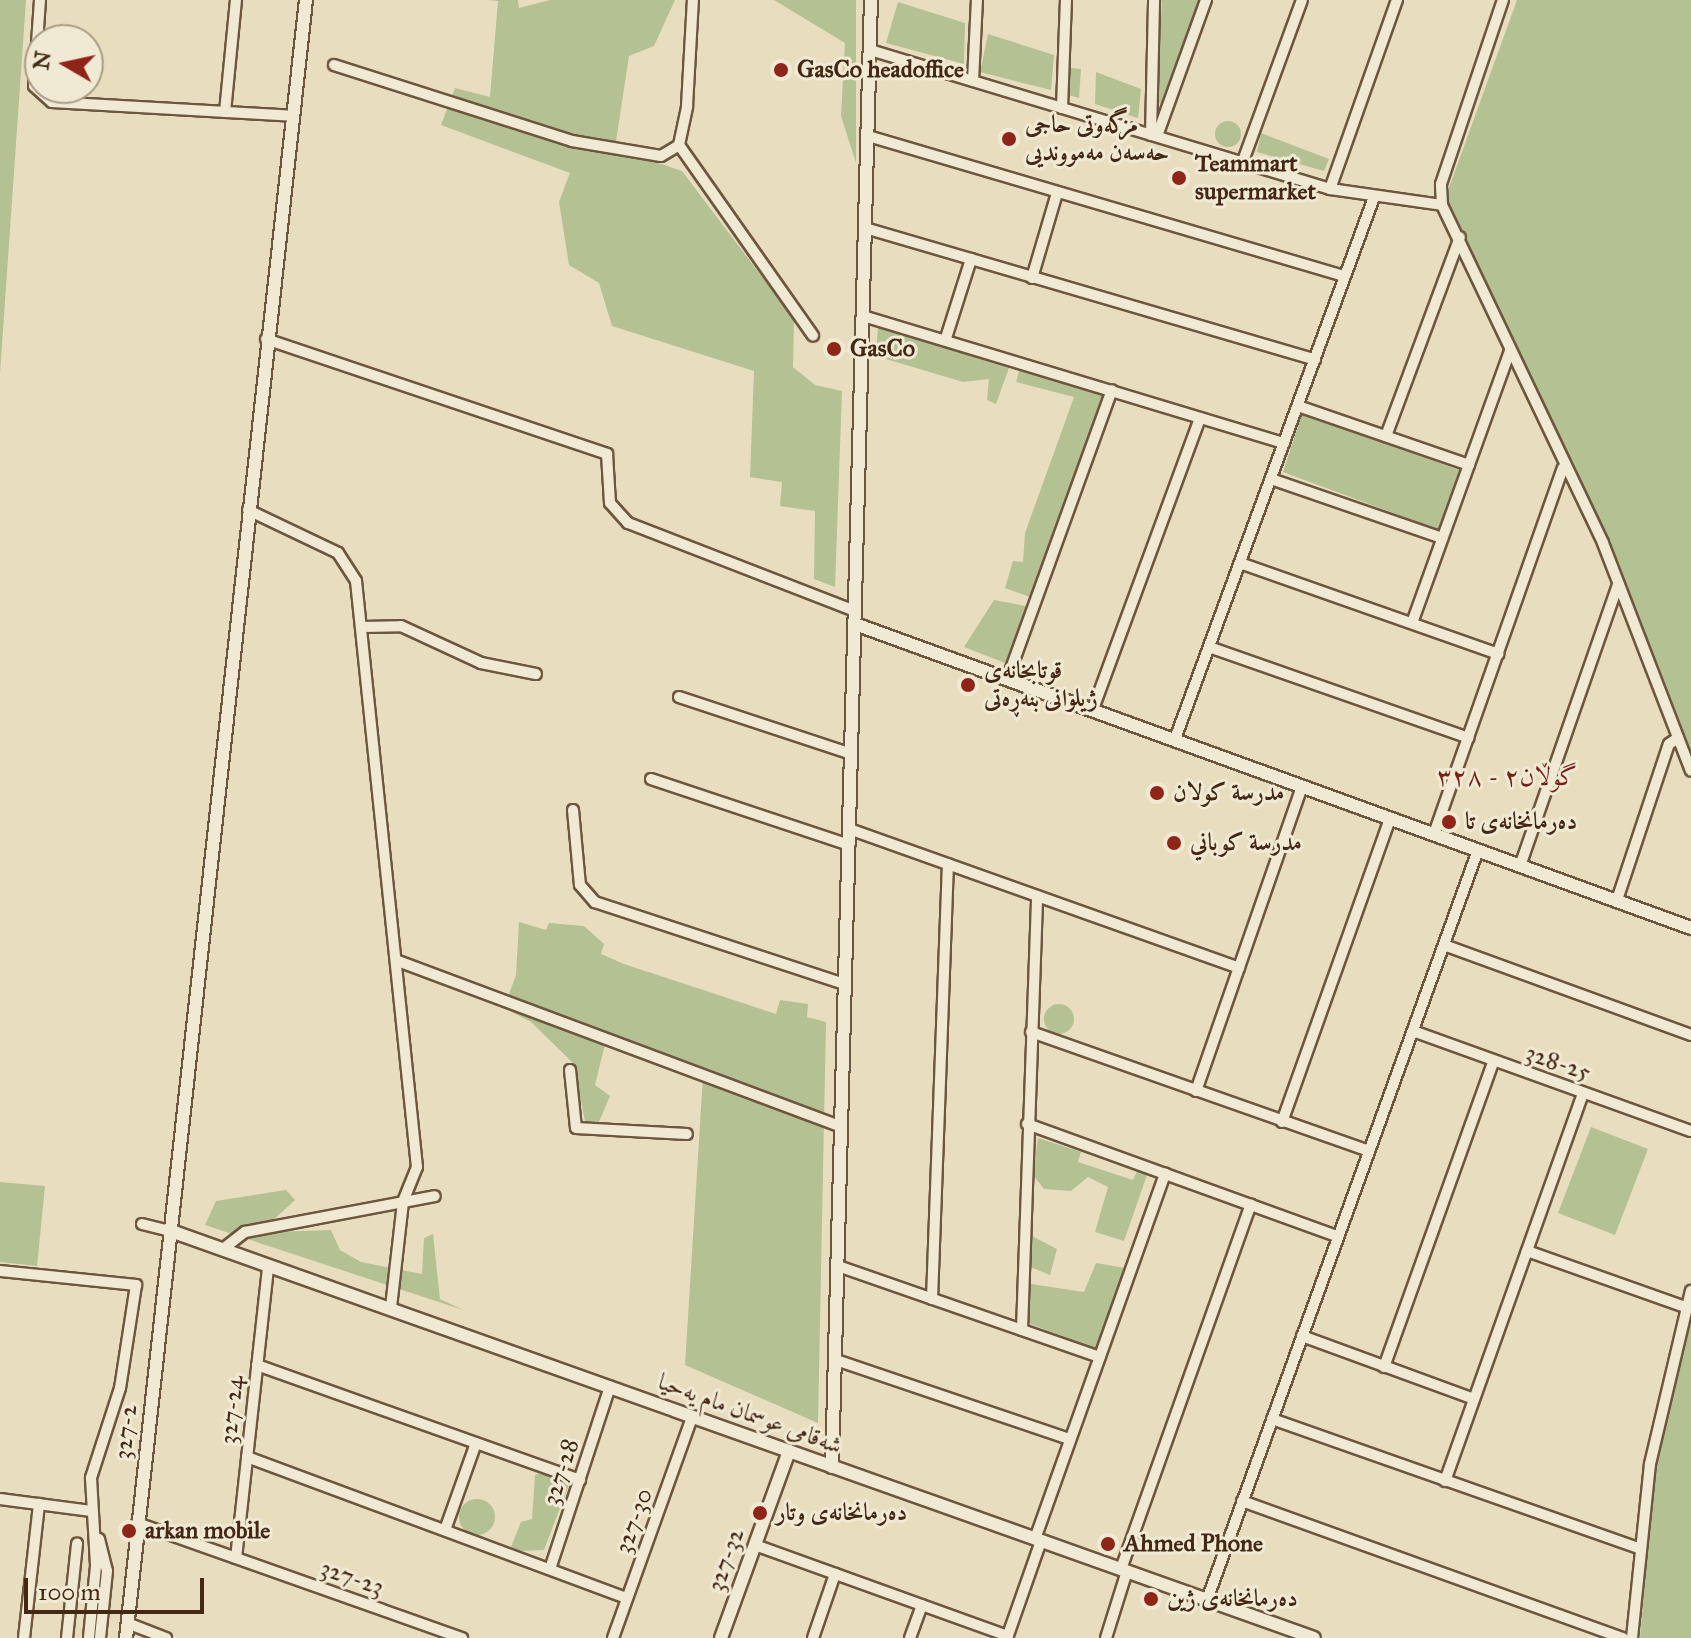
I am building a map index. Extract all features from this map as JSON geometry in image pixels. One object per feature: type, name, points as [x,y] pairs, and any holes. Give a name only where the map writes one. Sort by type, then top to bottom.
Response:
[{"type":"street","points":[[40,0],[34,86],[52,102],[292,116]]},
{"type":"street","points":[[225,112],[236,0]]},
{"type":"street","name":"327-2","points":[[126,1638],[266,339],[306,0]]},
{"type":"street","points":[[693,0],[679,145],[813,336]]},
{"type":"street","points":[[832,1467],[871,0]]},
{"type":"street","points":[[973,81],[977,0]]},
{"type":"street","points":[[1062,108],[1066,0]]},
{"type":"street","points":[[1154,0],[1154,136]]},
{"type":"street","points":[[1154,136],[1206,0]]},
{"type":"street","points":[[1243,161],[1302,0]]},
{"type":"street","points":[[1330,189],[1397,0]]},
{"type":"street","points":[[1503,0],[1441,184],[1442,205],[1460,237],[1618,584],[1691,771]]},
{"type":"street","points":[[870,50],[1330,189],[1373,200],[1442,205]]},
{"type":"street","points":[[334,65],[627,156],[661,156],[679,145]]},
{"type":"street","points":[[868,136],[1345,276]]},
{"type":"street","points":[[1032,278],[1057,193]]},
{"type":"street","points":[[1175,739],[1373,200]]},
{"type":"street","points":[[865,228],[1315,360]]},
{"type":"street","points":[[1386,436],[1460,237]]},
{"type":"street","points":[[946,338],[971,259]]},
{"type":"street","points":[[863,316],[946,338],[1284,443]]},
{"type":"street","points":[[266,339],[607,454],[610,503],[628,523],[855,618],[1093,709],[1691,928]]},
{"type":"street","points":[[1412,623],[1510,351]]},
{"type":"street","points":[[1008,677],[1112,390]]},
{"type":"street","points":[[1298,406],[1469,465]]},
{"type":"street","points":[[1093,709],[1200,418]]},
{"type":"street","points":[[1434,834],[1563,468]]},
{"type":"street","points":[[1271,479],[1442,538]]},
{"type":"street","points":[[248,510],[338,553],[356,581],[398,961],[417,1167],[403,1202],[391,1308]]},
{"type":"street","points":[[1240,563],[1498,654]]},
{"type":"street","points":[[1520,866],[1618,584]]},
{"type":"street","points":[[362,627],[401,626],[481,663],[536,674]]},
{"type":"street","points":[[1209,647],[1469,738]]},
{"type":"street","points":[[679,697],[851,754]]},
{"type":"street","points":[[1617,900],[1669,744],[1678,738]]},
{"type":"street","points":[[651,779],[849,845]]},
{"type":"street","points":[[1196,1091],[1302,786]]},
{"type":"street","points":[[573,810],[580,885],[595,902],[845,984]]},
{"type":"street","points":[[1282,1122],[1390,818]]},
{"type":"street","points":[[849,829],[1239,968]]},
{"type":"street","points":[[1207,1600],[1478,850]]},
{"type":"street","points":[[932,1299],[948,864]]},
{"type":"street","points":[[1022,1330],[1037,896]]},
{"type":"street","points":[[1444,945],[1691,1035]]},
{"type":"street","points":[[398,961],[842,1127]]},
{"type":"street","name":"328-25","points":[[1413,1031],[1691,1131]]},
{"type":"street","points":[[1031,1032],[1369,1151]]},
{"type":"street","points":[[1384,1367],[1493,1062]]},
{"type":"street","points":[[570,1070],[576,1128],[687,1134]]},
{"type":"street","points":[[1445,1481],[1583,1093]]},
{"type":"street","points":[[1027,1124],[1337,1236]]},
{"type":"street","points":[[755,1545],[1007,1637],[1070,1439],[1165,1173]]},
{"type":"street","points":[[223,1249],[245,1232],[435,1196]]},
{"type":"street","points":[[1106,1638],[1124,1570],[1251,1204]]},
{"type":"street","points":[[142,1224],[171,1231]]},
{"type":"street","name":"شەقامی عوسمان مام یەحیا","points":[[171,1231],[1310,1637]]},
{"type":"street","points":[[1527,1251],[1685,1307]]},
{"type":"street","name":"327-24","points":[[236,1558],[268,1266]]},
{"type":"street","points":[[838,1266],[1100,1357]]},
{"type":"street","points":[[0,1271],[136,1285],[120,1388],[91,1478],[94,1531],[107,1571],[100,1638]]},
{"type":"street","points":[[1632,1638],[1650,1464],[1691,1291]]},
{"type":"street","points":[[1302,1336],[1474,1399]]},
{"type":"street","points":[[836,1360],[1070,1439]]},
{"type":"street","points":[[257,1365],[580,1480]]},
{"type":"street","name":"327-28","points":[[550,1569],[610,1387]]},
{"type":"street","name":"327-30","points":[[613,1638],[692,1417]]},
{"type":"street","points":[[1272,1419],[1641,1549]]},
{"type":"street","points":[[445,1530],[476,1443]]},
{"type":"street","name":"327-32","points":[[721,1638],[789,1451]]},
{"type":"street","points":[[247,1457],[627,1598]]},
{"type":"street","points":[[0,1499],[91,1511]]},
{"type":"street","points":[[1242,1501],[1623,1638]]},
{"type":"street","points":[[24,1638],[39,1504]]},
{"type":"street","name":"327-23","points":[[137,1523],[462,1638]]},
{"type":"street","points":[[89,1638],[94,1531]]},
{"type":"street","points":[[67,1638],[77,1544]]},
{"type":"street","points":[[813,1638],[835,1574]]},
{"type":"street","points":[[910,1638],[922,1605]]},
{"type":"street","points":[[127,1623],[166,1638]]},
{"type":"green space","points":[[0,0],[26,0],[24,24],[0,373]]},
{"type":"green space","points":[[488,0],[518,0],[519,8],[550,0],[675,0],[654,46],[629,56],[615,148],[682,171],[794,319],[793,367],[815,385],[842,391],[835,587],[814,579],[815,511],[780,506],[782,482],[750,477],[754,371],[612,326],[599,283],[569,265],[559,202],[570,173],[441,125],[455,88],[490,97],[498,1]]},
{"type":"green space","points":[[774,0],[856,0],[856,163],[841,116],[845,43]]},
{"type":"green space","points":[[1162,0],[1199,0],[1161,104],[1157,102]]},
{"type":"green space","points":[[1517,0],[1691,0],[1691,750],[1614,553],[1446,196]]},
{"type":"green space","points":[[898,2],[965,23],[964,64],[886,43]]},
{"type":"green space","points":[[988,34],[1054,55],[1051,90],[980,72]]},
{"type":"green space","points":[[1070,68],[1081,69],[1079,98],[1068,95]]},
{"type":"green space","points":[[1096,72],[1141,89],[1138,118],[1095,104]]},
{"type":"green space","points":[[1228,121],[1238,124],[1241,134],[1238,144],[1228,147],[1218,144],[1215,134],[1218,124]]},
{"type":"green space","points":[[1261,133],[1329,159],[1324,171],[1257,152]]},
{"type":"green space","points":[[878,327],[1009,368],[996,404],[987,400],[989,379],[963,382],[876,356]]},
{"type":"green space","points":[[1020,368],[1104,394],[1030,597],[1005,588],[1013,561],[1023,562],[1025,533],[1074,397],[1016,382]]},
{"type":"green space","points":[[1302,414],[1459,470],[1439,530],[1283,472]]},
{"type":"green space","points":[[994,600],[1026,606],[1005,663],[964,647]]},
{"type":"green space","points":[[519,922],[546,930],[549,923],[584,926],[604,944],[601,954],[624,964],[776,1014],[780,1000],[808,1004],[807,1017],[826,1022],[818,1423],[685,1365],[703,1076],[605,1044],[595,1085],[610,1096],[598,1124],[585,1121],[573,1063],[531,1022],[504,1008],[516,975]]},
{"type":"green space","points":[[1059,1004],[1070,1008],[1074,1019],[1070,1030],[1059,1034],[1048,1030],[1044,1019],[1048,1008]]},
{"type":"green space","points":[[1591,1127],[1648,1149],[1615,1235],[1558,1213]]},
{"type":"green space","points":[[1038,1138],[1081,1152],[1078,1162],[1133,1180],[1137,1171],[1147,1175],[1124,1241],[1095,1232],[1108,1187],[1088,1177],[1071,1191],[1044,1189],[1033,1175]]},
{"type":"green space","points":[[0,1182],[45,1186],[37,1266],[0,1262]]},
{"type":"green space","points":[[286,1190],[295,1200],[271,1222],[271,1232],[331,1230],[340,1250],[361,1262],[422,1274],[424,1238],[433,1234],[440,1299],[463,1310],[205,1225],[216,1201]]},
{"type":"green space","points":[[1032,1236],[1057,1249],[1050,1275],[1030,1267]]},
{"type":"green space","points":[[1096,1263],[1125,1268],[1097,1349],[1028,1323],[1031,1284],[1084,1292]]},
{"type":"green space","points":[[1691,1321],[1691,1638],[1640,1638],[1655,1466]]},
{"type":"green space","points":[[544,1472],[570,1482],[544,1550],[519,1551],[511,1547],[521,1522],[532,1519],[535,1475]]},
{"type":"green space","points":[[477,1499],[490,1504],[495,1517],[490,1530],[477,1535],[464,1530],[459,1517],[464,1504]]},
{"type":"place","name":"GasCo headoffice","points":[[781,70]]},
{"type":"place","name":"مزگەوتی حاجی حەسەن مەمووندیی","points":[[1009,139]]},
{"type":"place","name":"Teammart supermarket","points":[[1179,178]]},
{"type":"place","name":"GasCo","points":[[834,349]]},
{"type":"place","name":"قوتابخانەی ژیلوانی بنەڕەتی","points":[[968,685]]},
{"type":"place","name":"مدرسة كولان","points":[[1157,793]]},
{"type":"place","name":"دەرمانخانەی تا","points":[[1449,822]]},
{"type":"place","name":"مدرسة كوباني","points":[[1174,843]]},
{"type":"place","name":"دەرمانخانەی وتار","points":[[760,1513]]},
{"type":"place","name":"arkan mobile","points":[[129,1531]]},
{"type":"place","name":"Ahmed Phone","points":[[1108,1544]]},
{"type":"place","name":"دەرمانخانەی ژین","points":[[1151,1599]]},
{"type":"district","name":"گوڵان٢ - ٣٢٨","points":[[1507,777]]}]
